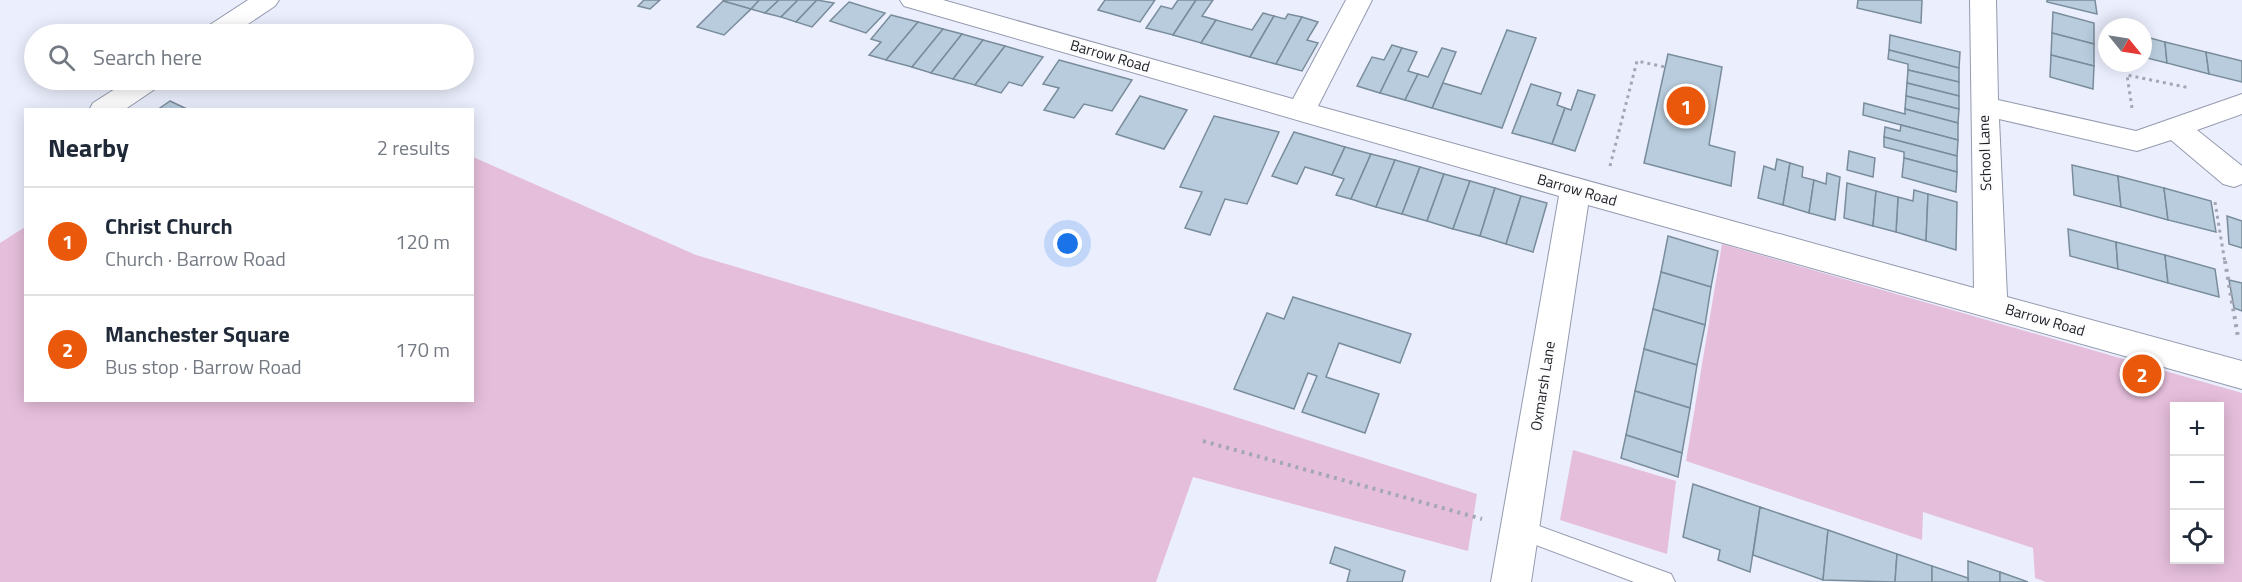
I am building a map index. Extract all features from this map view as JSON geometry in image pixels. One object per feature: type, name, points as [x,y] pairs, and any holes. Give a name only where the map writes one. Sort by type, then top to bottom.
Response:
[{"type":"street","points":[[230,24],[266,0]]},
{"type":"street","name":"Barrow Road","points":[[913,0],[1588,194],[2242,375]]},
{"type":"street","points":[[1301,111],[1359,0]]},
{"type":"street","name":"School Lane","points":[[1983,0],[1991,305]]},
{"type":"street","points":[[106,108],[133,90]]},
{"type":"street","points":[[1984,106],[2137,141],[2242,105]]},
{"type":"street","points":[[2175,128],[2229,188]]},
{"type":"street","name":"Oxmarsh Lane","points":[[1512,582],[1520,529],[1588,194]]},
{"type":"lane","points":[[1520,529],[1663,582]]},
{"type":"path","points":[[1588,194],[1637,61],[1665,68]]},
{"type":"path","points":[[2137,141],[2127,75],[2193,89]]},
{"type":"path","points":[[2229,188],[2214,197],[2238,340]]},
{"type":"path","points":[[1203,441],[1520,529]]},
{"type":"shaded area","points":[[474,157],[696,255],[1198,405],[1477,494],[1468,551],[1193,477],[1156,582],[0,582],[0,243],[24,228],[24,402],[474,402]]},
{"type":"shaded area","points":[[1722,244],[2242,393],[2242,582],[2046,582],[2035,578],[2033,548],[1923,512],[1922,540],[1686,461]]},
{"type":"shaded area","points":[[1573,450],[1676,481],[1667,554],[1560,520]]},
{"type":"building","points":[[644,0],[660,0],[650,9],[638,6]]},
{"type":"building","points":[[724,0],[759,0],[751,9],[723,1]]},
{"type":"building","points":[[759,0],[779,0],[765,13],[751,9]]},
{"type":"building","points":[[779,0],[798,0],[781,17],[765,13]]},
{"type":"building","points":[[798,0],[817,0],[796,22],[781,17]]},
{"type":"building","points":[[817,0],[834,3],[812,27],[796,22]]},
{"type":"building","points":[[1105,0],[1155,0],[1140,22],[1098,10]]},
{"type":"building","points":[[1178,0],[1196,0],[1173,35],[1146,28],[1161,6],[1172,9]]},
{"type":"building","points":[[1196,0],[1213,0],[1202,16],[1216,20],[1201,43],[1173,35]]},
{"type":"building","points":[[1858,0],[1922,0],[1921,23],[1857,8]]},
{"type":"building","points":[[2047,0],[2095,0],[2097,14],[2047,2]]},
{"type":"building","points":[[723,1],[751,9],[724,35],[697,27]]},
{"type":"building","points":[[849,2],[885,13],[866,33],[830,21]]},
{"type":"building","points":[[2053,12],[2094,23],[2094,44],[2052,33]]},
{"type":"building","points":[[1263,13],[1274,16],[1250,57],[1201,43],[1216,20],[1252,30]]},
{"type":"building","points":[[1288,14],[1302,17],[1276,64],[1250,57],[1274,16],[1285,19]]},
{"type":"building","points":[[891,15],[918,22],[886,60],[869,55],[881,42],[871,39]]},
{"type":"building","points":[[1302,17],[1318,22],[1307,40],[1318,43],[1302,71],[1276,64]]},
{"type":"building","points":[[918,22],[943,29],[912,67],[886,60]]},
{"type":"building","points":[[943,29],[962,34],[931,73],[912,67]]},
{"type":"building","points":[[1507,30],[1536,38],[1502,128],[1432,108],[1443,83],[1481,94]]},
{"type":"building","points":[[2052,33],[2094,44],[2094,66],[2051,55]]},
{"type":"building","points":[[962,34],[983,40],[953,79],[931,73]]},
{"type":"building","points":[[1890,35],[1960,52],[1959,68],[1889,50]]},
{"type":"building","points":[[2152,38],[2165,42],[2167,63],[2152,59]]},
{"type":"building","points":[[983,40],[1005,46],[975,85],[953,79]]},
{"type":"building","points":[[2165,42],[2206,52],[2209,74],[2167,63]]},
{"type":"building","points":[[1392,45],[1402,48],[1380,93],[1357,86],[1372,57],[1384,60]]},
{"type":"building","points":[[1005,46],[1043,57],[1022,86],[1009,82],[1001,93],[975,85]]},
{"type":"building","points":[[1402,48],[1417,52],[1408,71],[1418,74],[1405,100],[1380,93]]},
{"type":"building","points":[[1442,48],[1456,52],[1432,108],[1405,100],[1418,74],[1428,77]]},
{"type":"building","points":[[1889,50],[1959,68],[1959,82],[1908,70],[1908,64],[1888,59]]},
{"type":"building","points":[[2206,52],[2242,61],[2242,82],[2209,74]]},
{"type":"building","points":[[1668,54],[1722,67],[1709,145],[1735,152],[1731,186],[1644,163]]},
{"type":"building","points":[[2051,55],[2094,66],[2093,89],[2050,77]]},
{"type":"building","points":[[1059,60],[1132,80],[1112,111],[1084,104],[1074,118],[1044,110],[1059,88],[1043,84]]},
{"type":"building","points":[[1908,70],[1959,82],[1959,96],[1907,83]]},
{"type":"building","points":[[1907,83],[1959,96],[1959,109],[1906,96]]},
{"type":"building","points":[[1531,84],[1561,93],[1557,105],[1565,108],[1552,144],[1512,133]]},
{"type":"building","points":[[1578,90],[1595,95],[1575,151],[1552,144],[1565,108],[1571,110]]},
{"type":"building","points":[[1140,96],[1187,110],[1164,149],[1116,134]]},
{"type":"building","points":[[1906,96],[1959,109],[1958,123],[1905,109]]},
{"type":"building","points":[[170,101],[185,108],[160,108]]},
{"type":"building","points":[[1864,103],[1905,114],[1905,109],[1958,123],[1958,140],[1863,115]]},
{"type":"building","points":[[1214,116],[1279,132],[1247,204],[1225,199],[1210,235],[1185,228],[1202,192],[1180,187]]},
{"type":"building","points":[[1901,125],[1958,140],[1957,156],[1884,137],[1885,127],[1900,131]]},
{"type":"building","points":[[1294,132],[1345,147],[1332,175],[1305,167],[1297,184],[1272,176]]},
{"type":"building","points":[[1884,137],[1957,156],[1957,172],[1904,158],[1904,152],[1884,147]]},
{"type":"building","points":[[1345,147],[1371,154],[1351,199],[1336,195],[1344,179],[1332,175]]},
{"type":"building","points":[[1849,151],[1875,158],[1873,177],[1847,170]]},
{"type":"building","points":[[1371,154],[1395,160],[1376,207],[1351,199]]},
{"type":"building","points":[[1904,158],[1957,172],[1956,192],[1902,177]]},
{"type":"building","points":[[1777,159],[1790,163],[1783,205],[1758,198],[1764,166],[1775,170]]},
{"type":"building","points":[[1395,160],[1420,167],[1402,214],[1376,207]]},
{"type":"building","points":[[1790,163],[1803,167],[1802,177],[1814,180],[1809,213],[1783,205]]},
{"type":"building","points":[[2072,165],[2118,176],[2121,207],[2074,195]]},
{"type":"building","points":[[1420,167],[1444,174],[1427,221],[1402,214]]},
{"type":"building","points":[[1827,173],[1840,177],[1835,220],[1809,213],[1814,180],[1826,184]]},
{"type":"building","points":[[1444,174],[1470,181],[1453,229],[1427,221]]},
{"type":"building","points":[[2118,176],[2164,188],[2168,220],[2121,207]]},
{"type":"building","points":[[1470,181],[1495,188],[1480,236],[1453,229]]},
{"type":"building","points":[[1847,183],[1876,191],[1873,226],[1844,218]]},
{"type":"building","points":[[1495,188],[1521,196],[1506,244],[1480,236]]},
{"type":"building","points":[[2164,188],[2211,201],[2216,232],[2168,220]]},
{"type":"building","points":[[1914,190],[1928,194],[1926,241],[1896,232],[1898,197],[1913,201]]},
{"type":"building","points":[[1876,191],[1898,197],[1896,232],[1873,226]]},
{"type":"building","points":[[1928,194],[1957,202],[1956,250],[1926,241]]},
{"type":"building","points":[[1521,196],[1547,203],[1533,252],[1506,244]]},
{"type":"building","points":[[2227,216],[2242,221],[2242,248],[2229,244]]},
{"type":"building","points":[[2068,229],[2116,242],[2118,269],[2070,256]]},
{"type":"building","points":[[1668,236],[1718,251],[1711,287],[1661,272]]},
{"type":"building","points":[[2116,242],[2165,255],[2168,283],[2118,269]]},
{"type":"building","points":[[2165,255],[2215,269],[2219,297],[2168,283]]},
{"type":"building","points":[[1661,272],[1711,287],[1705,325],[1653,309]]},
{"type":"building","points":[[2229,280],[2242,283],[2242,311],[2234,308]]},
{"type":"building","points":[[1293,297],[1411,334],[1400,363],[1339,343],[1326,377],[1379,394],[1365,433],[1302,412],[1317,376],[1308,373],[1294,409],[1234,389],[1267,313],[1284,319]]},
{"type":"building","points":[[1653,309],[1705,325],[1697,365],[1644,349]]},
{"type":"building","points":[[1644,349],[1697,365],[1690,408],[1635,391]]},
{"type":"building","points":[[1635,391],[1690,408],[1682,453],[1626,435]]},
{"type":"building","points":[[1626,435],[1682,453],[1678,477],[1621,458]]},
{"type":"building","points":[[1693,484],[1760,507],[1750,572],[1718,560],[1720,550],[1683,537]]},
{"type":"building","points":[[1760,507],[1828,530],[1823,580],[1753,555]]},
{"type":"building","points":[[1828,530],[1897,554],[1895,582],[1823,580]]},
{"type":"building","points":[[1335,547],[1405,571],[1402,582],[1347,582],[1350,570],[1330,563]]},
{"type":"building","points":[[1897,554],[1932,566],[1932,582],[1895,582]]},
{"type":"building","points":[[1968,561],[2000,572],[2000,582],[1968,582]]},
{"type":"building","points":[[1932,566],[1968,578],[1968,582],[1932,582]]},
{"type":"building","points":[[2000,572],[2028,582],[2000,582]]},
{"type":"place","name":"Christ Church","points":[[1686,106]]},
{"type":"place","name":"Manchester Square","points":[[2142,374]]}]
